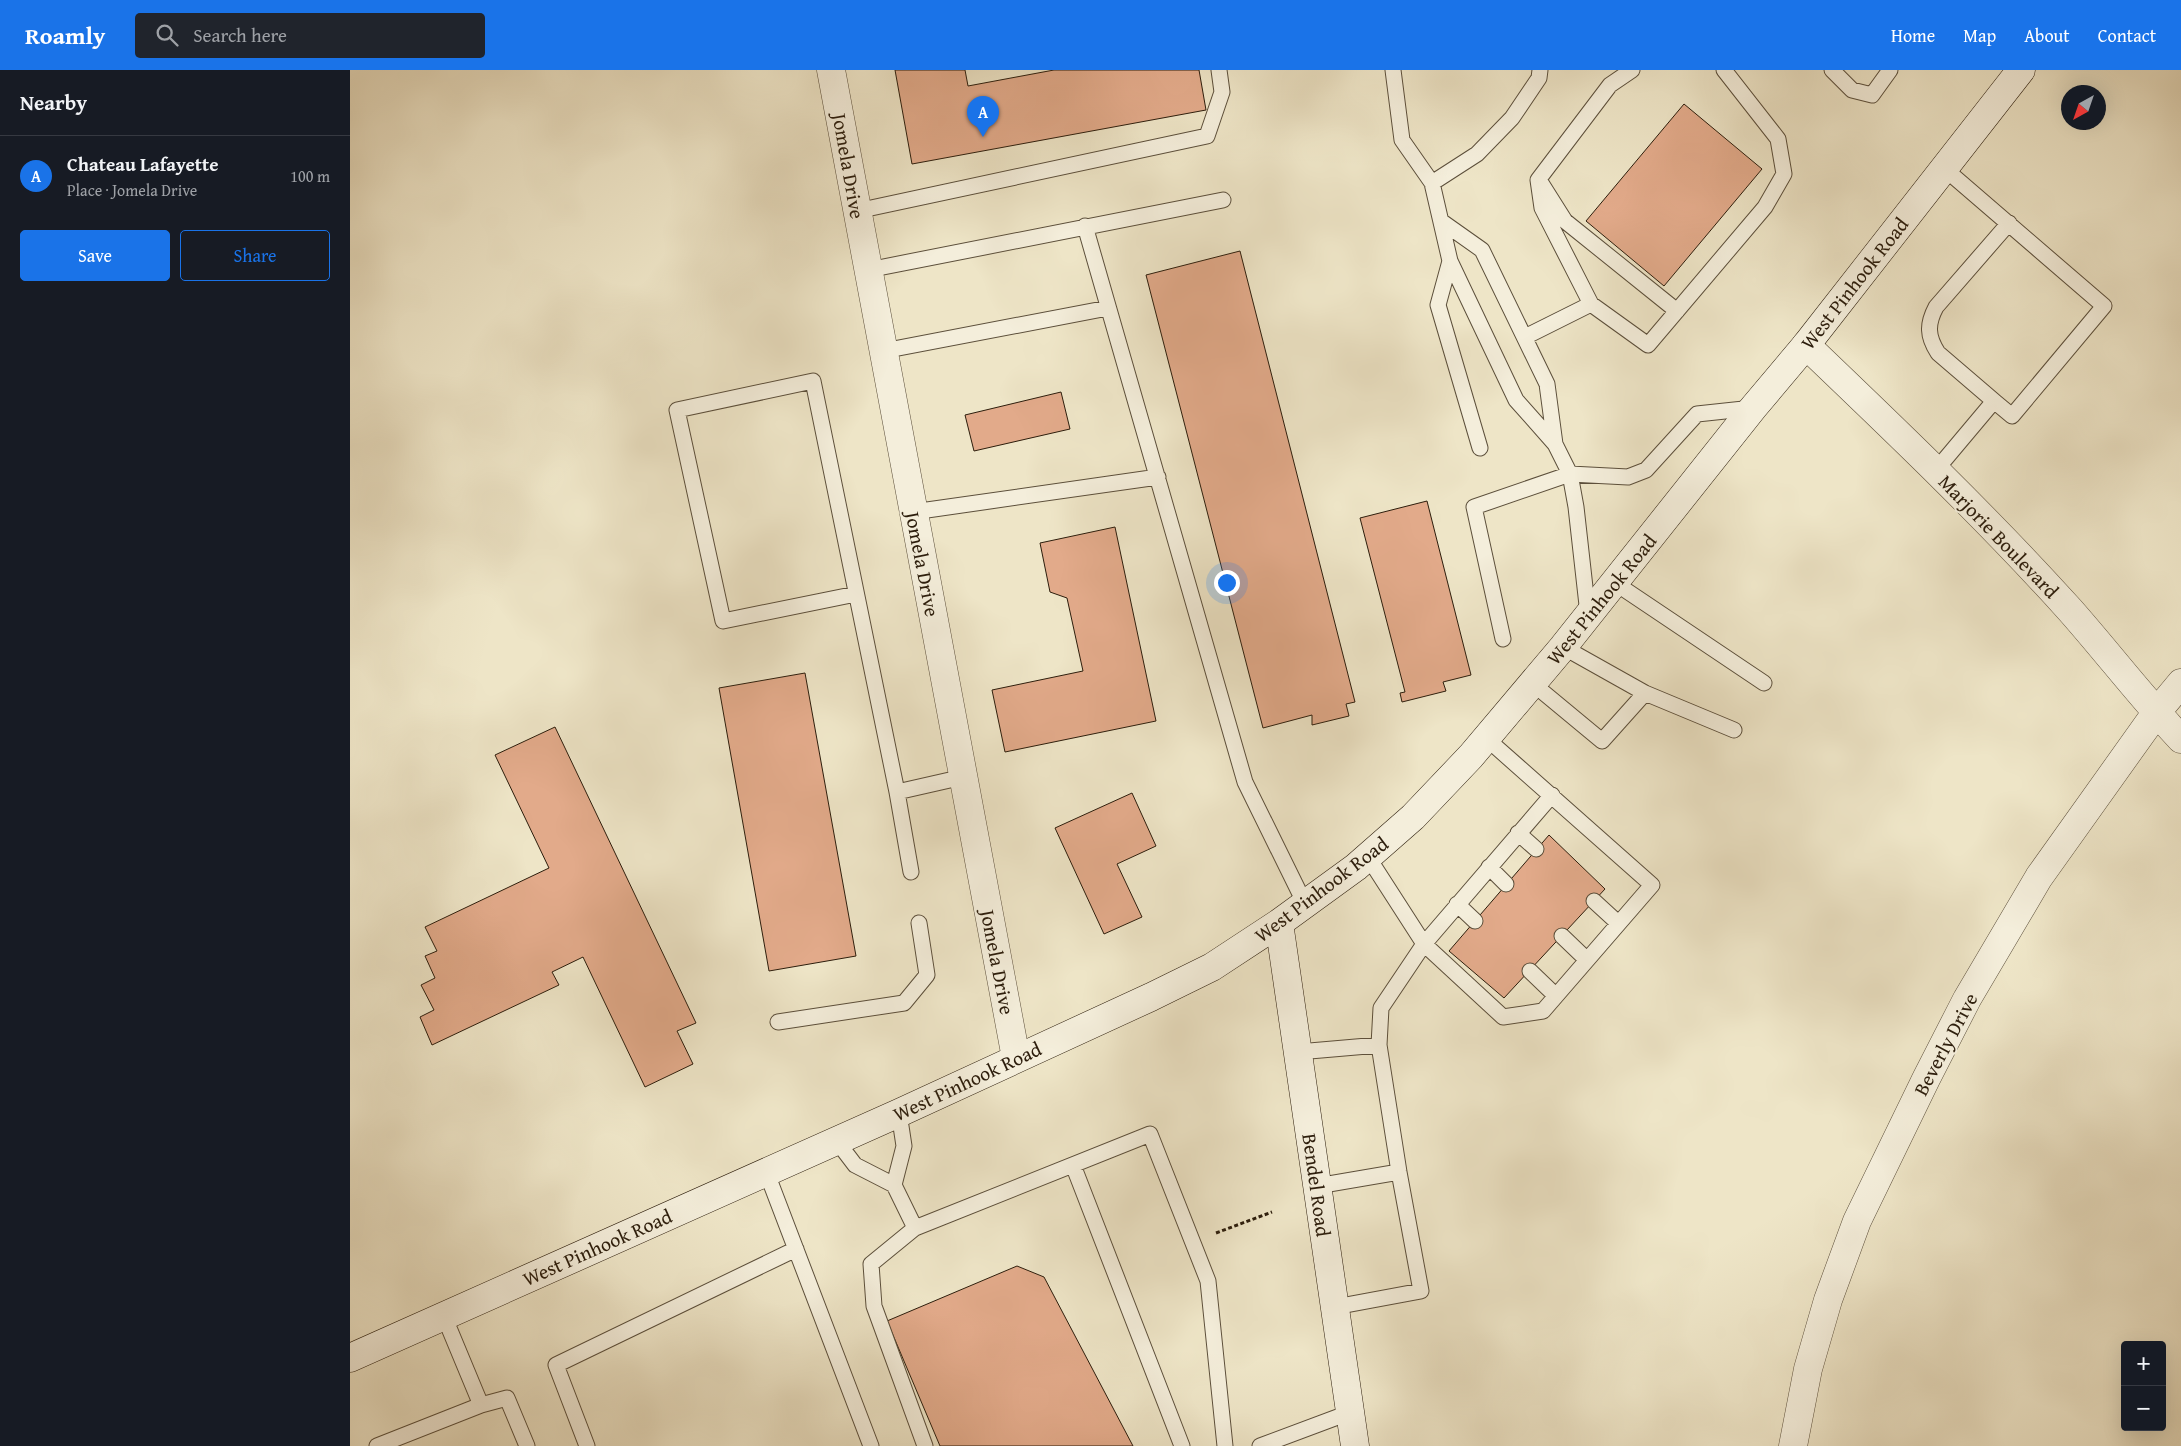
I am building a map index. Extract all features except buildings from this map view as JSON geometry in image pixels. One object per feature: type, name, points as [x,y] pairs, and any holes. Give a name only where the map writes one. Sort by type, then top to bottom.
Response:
[{"type":"street","name":"Jomela Drive","points":[[831,70],[912,512],[1016,1058]]},
{"type":"street","name":"West Pinhook Road","points":[[350,1358],[899,1113],[1100,1021],[1212,967],[1279,923],[1368,857],[1413,817],[1486,738],[1563,647],[1753,408],[1806,345],[1944,169],[2014,73]]},
{"type":"street","name":"Marjorie Boulevard","points":[[1806,345],[1936,470],[2070,610],[2156,713],[2181,739]]},
{"type":"street","name":"Beverly Drive","points":[[1793,1446],[1808,1369],[1828,1300],[1857,1221],[1926,1079],[1967,999],[2039,877],[2156,713],[2181,683]]},
{"type":"street","name":"Bendel Road","points":[[1279,923],[1355,1446]]},
{"type":"lane","points":[[857,211],[1207,136],[1222,92],[1219,70]]},
{"type":"lane","points":[[1393,70],[1402,140],[1432,183],[1450,261],[1516,400],[1555,444],[1570,474],[1576,507],[1589,615]]},
{"type":"lane","points":[[1432,183],[1477,154],[1512,118],[1539,78],[1540,70]]},
{"type":"lane","points":[[1632,70],[1610,85],[1538,180],[1542,208],[1591,304],[1648,345],[1765,207],[1784,174],[1778,139],[1724,70]]},
{"type":"lane","points":[[1832,70],[1852,90],[1872,95],[1890,70]]},
{"type":"lane","points":[[1944,169],[2009,222],[2104,306],[2012,416],[1938,352],[1931,343],[1928,332],[1930,319],[1936,307],[2009,222]]},
{"type":"lane","points":[[1538,180],[1565,221],[1677,311]]},
{"type":"lane","points":[[868,270],[1223,200]]},
{"type":"lane","points":[[1441,221],[1482,250],[1547,384],[1555,444]]},
{"type":"lane","points":[[1084,226],[1246,782],[1305,904]]},
{"type":"lane","points":[[1450,261],[1438,304],[1480,448]]},
{"type":"lane","points":[[1525,337],[1591,304]]},
{"type":"lane","points":[[883,351],[1108,308]]},
{"type":"lane","points":[[856,594],[723,621],[677,410],[813,381],[898,792],[911,872]]},
{"type":"lane","points":[[1936,470],[1994,401]]},
{"type":"lane","points":[[1503,639],[1474,507],[1570,474],[1628,477],[1637,474],[1646,470],[1696,414],[1753,408]]},
{"type":"lane","points":[[912,512],[1158,477]]},
{"type":"lane","points":[[1615,583],[1764,683]]},
{"type":"lane","points":[[1563,647],[1645,693],[1734,730]]},
{"type":"lane","points":[[1532,683],[1602,741],[1645,693]]},
{"type":"lane","points":[[1368,857],[1424,944],[1503,1017],[1543,1011],[1652,885],[1486,738]]},
{"type":"lane","points":[[898,792],[963,777]]},
{"type":"lane","points":[[1335,1307],[1421,1291],[1399,1172],[1379,1044],[1381,1008],[1424,944],[1552,795]]},
{"type":"lane","points":[[1518,833],[1536,849]]},
{"type":"lane","points":[[1489,867],[1506,884]]},
{"type":"lane","points":[[1594,901],[1618,923]]},
{"type":"lane","points":[[1457,904],[1475,921]]},
{"type":"lane","points":[[778,1022],[904,1003],[928,975],[919,923]]},
{"type":"lane","points":[[1562,936],[1587,960]]},
{"type":"lane","points":[[1530,971],[1556,996]]},
{"type":"lane","points":[[1298,1052],[1379,1044]]},
{"type":"lane","points":[[894,1185],[904,1146],[899,1113]]},
{"type":"lane","points":[[925,1446],[874,1306],[871,1264],[915,1228],[1150,1134],[1208,1281],[1225,1446]]},
{"type":"lane","points":[[836,1140],[855,1165],[894,1185],[915,1228]]},
{"type":"lane","points":[[1073,1165],[1182,1446]]},
{"type":"lane","points":[[766,1171],[871,1446]]},
{"type":"lane","points":[[1318,1186],[1399,1172]]},
{"type":"lane","points":[[587,1446],[556,1365],[796,1249]]},
{"type":"lane","points":[[444,1316],[481,1405]]},
{"type":"lane","points":[[377,1446],[481,1405],[507,1398],[527,1446]]},
{"type":"lane","points":[[1260,1446],[1351,1412]]},
{"type":"path","points":[[1193,1241],[1272,1212]]},
{"type":"place","name":"Chateau Lafayette","points":[[983,137]]}]
